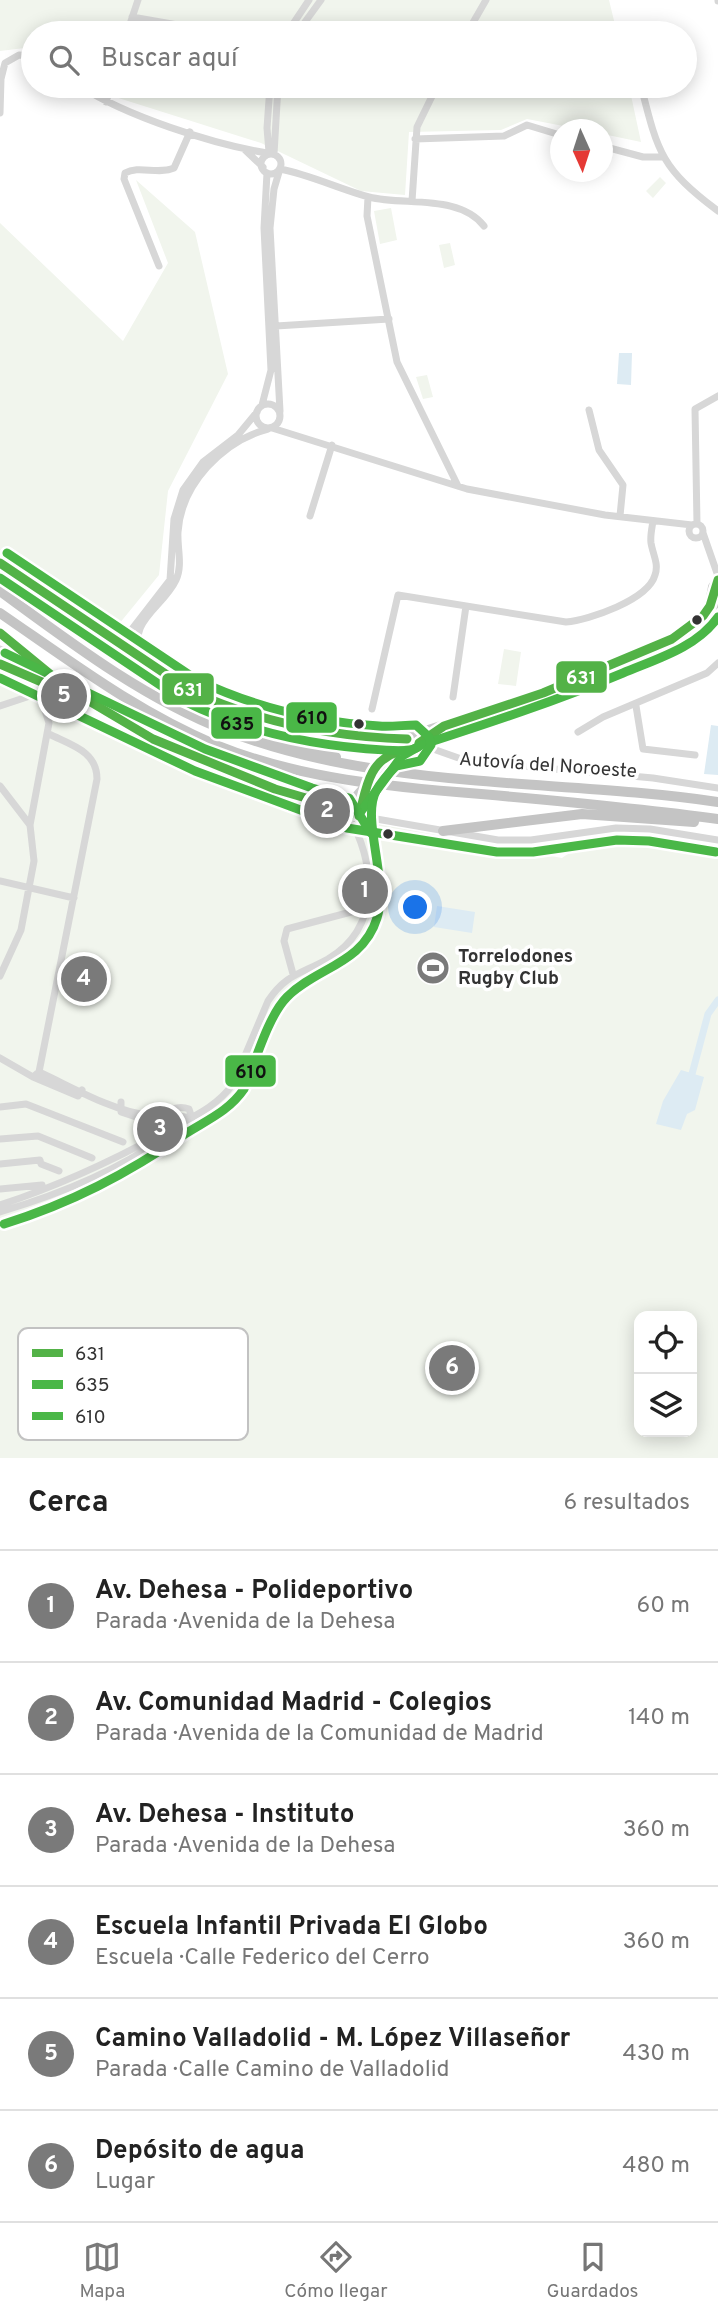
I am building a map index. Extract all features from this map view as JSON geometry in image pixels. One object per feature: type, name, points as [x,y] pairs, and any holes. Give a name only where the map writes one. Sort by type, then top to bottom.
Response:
[{"type":"highway","points":[[0,565],[190,703],[253,731],[362,766]]},
{"type":"highway","name":"Autovía del Noroeste","points":[[0,591],[123,678],[175,707],[225,730],[282,749],[362,766],[652,792],[718,802]]},
{"type":"highway","name":"Autovía del Noroeste","points":[[0,613],[113,692],[161,720],[218,746],[285,767],[323,777],[648,809],[718,819]]},
{"type":"highway","points":[[443,831],[595,813],[718,825]]},
{"type":"main road","points":[[352,815],[360,794],[394,747],[461,720],[543,693],[672,639],[699,621],[709,608],[716,598],[713,587],[718,578]]},
{"type":"main road","points":[[378,739],[451,719],[461,720]]},
{"type":"main road","points":[[407,742],[415,738],[419,743],[440,728]]},
{"type":"street","points":[[131,21],[138,0]]},
{"type":"street","points":[[295,21],[309,0]]},
{"type":"street","points":[[306,21],[321,0]]},
{"type":"street","points":[[474,21],[486,0]]},
{"type":"street","points":[[132,17],[155,21]]},
{"type":"street","points":[[0,114],[1,79],[5,63],[21,55]]},
{"type":"street","points":[[99,98],[190,132],[244,149],[270,153]]},
{"type":"street","points":[[106,102],[107,98]]},
{"type":"street","points":[[269,98],[267,128],[270,153],[280,171],[368,197],[412,201],[468,212],[484,226]]},
{"type":"street","points":[[277,98],[270,153],[262,159],[265,170],[264,228],[271,370],[259,409],[258,423],[458,486],[550,506],[653,521],[695,524],[702,527],[718,578]]},
{"type":"street","points":[[412,201],[417,127],[432,98]]},
{"type":"street","points":[[645,98],[663,157],[677,178],[718,211]]},
{"type":"street","points":[[415,139],[504,136],[527,125],[550,132]]},
{"type":"street","points":[[159,265],[124,179],[125,173],[131,170],[166,172],[174,168],[190,132]]},
{"type":"street","points":[[244,149],[273,176],[280,171]]},
{"type":"street","points":[[613,149],[643,157],[663,157]]},
{"type":"street","points":[[205,464],[243,438],[270,428],[280,415],[270,228],[274,189],[280,171]]},
{"type":"street","points":[[368,197],[367,216],[397,362],[458,486]]},
{"type":"street","points":[[276,326],[389,319]]},
{"type":"street","points":[[693,536],[695,409],[718,397]]},
{"type":"street","points":[[114,638],[133,634],[175,582],[179,565],[180,520],[195,476],[205,464],[238,435],[259,409],[274,405],[299,435]]},
{"type":"street","points":[[589,410],[599,450],[623,485],[620,516]]},
{"type":"street","points":[[310,516],[332,445]]},
{"type":"street","points":[[437,480],[444,477],[448,466]]},
{"type":"street","points":[[372,709],[398,595],[566,622],[592,617],[641,594],[653,582],[657,564],[651,541],[653,521]]},
{"type":"street","points":[[670,523],[693,536],[709,552]]},
{"type":"street","points":[[693,536],[703,533]]},
{"type":"street","points":[[0,565],[191,691],[246,717],[286,727],[407,742]]},
{"type":"street","points":[[453,696],[466,606]]},
{"type":"street","points":[[0,633],[99,709]]},
{"type":"street","points":[[133,634],[142,657]]},
{"type":"street","points":[[0,649],[18,655],[37,670],[44,683]]},
{"type":"street","points":[[578,732],[603,718],[707,673],[718,663]]},
{"type":"street","points":[[0,664],[99,709],[200,760],[318,804],[340,808],[352,815],[509,840],[616,828],[650,829],[718,839]]},
{"type":"street","points":[[0,706],[39,693],[44,683]]},
{"type":"street","points":[[0,976],[21,930],[34,861],[30,825],[50,723],[39,693]]},
{"type":"street","points":[[636,706],[643,749],[695,755]]},
{"type":"street","points":[[432,749],[440,728]]},
{"type":"street","points":[[36,1074],[74,898],[97,766],[90,755],[49,734]]},
{"type":"street","points":[[419,743],[467,761],[653,778],[718,788]]},
{"type":"street","points":[[0,786],[30,825]]},
{"type":"street","points":[[0,1208],[93,1171],[216,1104],[233,1084],[268,1001],[282,981],[339,952],[359,929],[366,908],[370,881],[352,815]]},
{"type":"street","points":[[359,835],[366,822],[381,820]]},
{"type":"street","points":[[0,881],[74,898]]},
{"type":"street","points":[[293,974],[284,941],[287,929],[366,908]]},
{"type":"street","points":[[0,1058],[78,1096],[82,1091],[147,1115],[162,1113],[192,1118]]},
{"type":"street","points":[[0,1107],[26,1104],[123,1142]]},
{"type":"street","points":[[121,1105],[121,1112],[173,1128]]},
{"type":"street","points":[[147,1120],[162,1113]]},
{"type":"street","points":[[147,1120],[155,1138]]},
{"type":"street","points":[[0,1208],[49,1197],[101,1175],[153,1146],[173,1128]]},
{"type":"street","points":[[0,1139],[38,1136],[92,1158]]},
{"type":"street","points":[[0,1164],[40,1160],[41,1164],[59,1171]]},
{"type":"street","points":[[0,1189],[42,1185]]},
{"type":"shaded area","points":[[0,0],[609,0],[614,21],[21,21],[21,48],[0,51]]},
{"type":"shaded area","points":[[118,98],[632,98],[641,142],[613,136],[613,119],[550,119],[550,123],[527,119],[501,130],[409,132],[405,195],[361,191],[261,143]]},
{"type":"shaded area","points":[[660,177],[666,183],[653,198],[646,191]]},
{"type":"shaded area","points":[[136,180],[195,232],[228,374],[168,491],[159,575],[119,624],[0,550],[0,223],[123,341],[168,263]]},
{"type":"shaded area","points":[[391,208],[397,240],[380,244],[374,211]]},
{"type":"shaded area","points":[[450,243],[455,265],[444,268],[439,245]]},
{"type":"shaded area","points":[[619,353],[632,353],[631,385],[617,384]]},
{"type":"shaded area","points":[[427,375],[433,397],[423,399],[416,377]]},
{"type":"shaded area","points":[[0,647],[47,696],[274,805],[562,858],[595,844],[616,842],[659,842],[718,850],[718,1458],[0,1458]]},
{"type":"shaded area","points":[[504,649],[521,652],[516,686],[498,684]]},
{"type":"shaded area","points":[[711,725],[718,726],[718,775],[704,774]]},
{"type":"shaded area","points":[[437,906],[475,912],[472,933],[434,927]]},
{"type":"shaded area","points":[[681,1070],[704,1077],[695,1110],[687,1114],[681,1130],[656,1124],[663,1101]]},
{"type":"waterway","points":[[692,1074],[708,1014],[718,1000]]},
{"type":"transit line","name":"610","points":[[4,1224],[52,1207],[120,1175],[217,1114],[238,1097],[244,1089],[280,1005],[299,987],[350,955],[370,933],[380,903],[372,803],[376,791],[396,766],[420,761],[431,745],[429,737],[416,725],[379,726],[308,717],[219,690],[197,680],[7,553]]},
{"type":"transit line","name":"631","points":[[0,563],[191,691],[270,720],[351,735],[407,739]]},
{"type":"transit line","name":"635","points":[[0,578],[184,701],[210,713],[265,732],[321,744],[407,751]]},
{"type":"transit line","name":"631","points":[[419,743],[444,726],[543,693],[672,639],[703,616],[710,606],[718,580]]},
{"type":"transit line","name":"635","points":[[359,814],[402,756],[421,745],[548,702],[662,657],[699,637],[718,617]]},
{"type":"transit line","name":"631","points":[[0,633],[67,688],[153,739],[275,789],[340,808],[349,816]]},
{"type":"transit line","name":"610","points":[[5,653],[205,749],[312,788],[349,798],[371,833]]},
{"type":"transit line","name":"631","points":[[0,664],[51,686]]},
{"type":"transit line","name":"635","points":[[0,678],[195,771],[314,815],[334,819],[341,825]]},
{"type":"transit line","name":"631","points":[[359,816],[369,779],[379,763],[397,752],[418,747]]},
{"type":"transit line","name":"635","points":[[347,828],[497,852],[533,852],[617,840],[649,841],[716,852]]},
{"type":"place","name":"Camino Valladolid - M. López Villaseñor","points":[[64,696]]},
{"type":"place","name":"Av. Comunidad Madrid - Colegios","points":[[327,811]]},
{"type":"place","name":"Av. Dehesa - Polideportivo","points":[[365,891]]},
{"type":"place","name":"Torrelodones Rugby Club","points":[[433,968]]},
{"type":"place","name":"Escuela Infantil Privada El Globo","points":[[84,979]]},
{"type":"place","name":"Av. Dehesa - Instituto","points":[[160,1129]]},
{"type":"place","name":"Depósito de agua","points":[[452,1368]]}]
